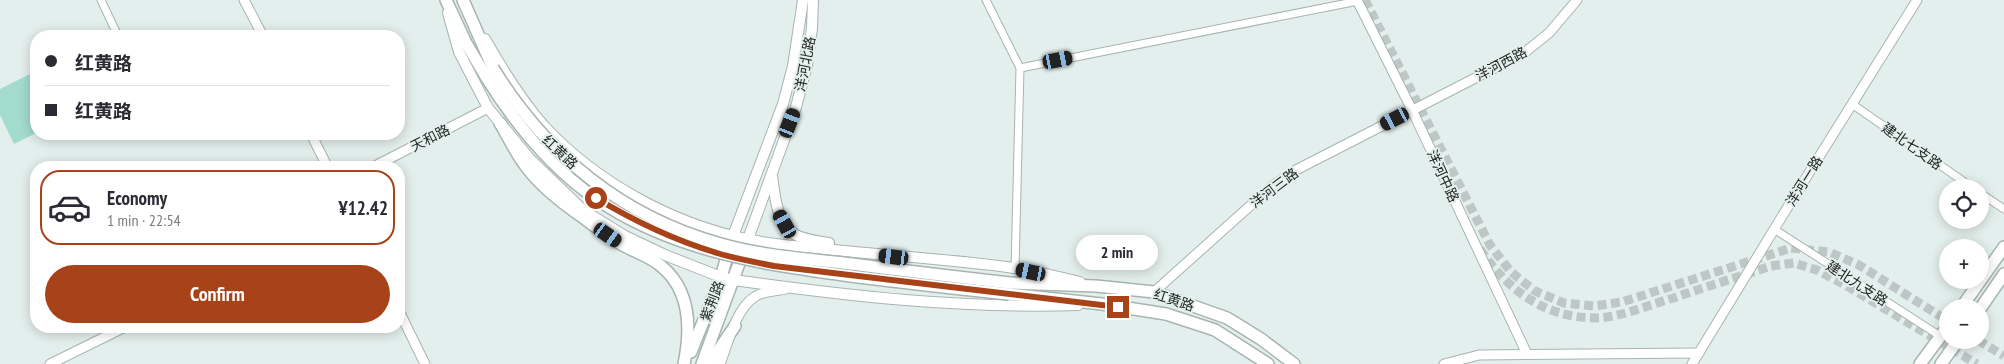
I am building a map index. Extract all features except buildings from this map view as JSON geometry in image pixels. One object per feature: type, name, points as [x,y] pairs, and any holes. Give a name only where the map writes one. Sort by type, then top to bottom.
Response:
[{"type":"main road","name":"红黄路","points":[[445,0],[466,43],[540,134],[569,162],[602,189],[638,211],[721,244],[1166,314],[1215,330],[1268,364]]},
{"type":"main road","points":[[445,0],[459,52],[488,108],[529,158],[583,210],[625,236],[665,255],[721,277],[734,280],[862,297],[964,305],[1034,307],[1102,304]]},
{"type":"main road","name":"红黄路","points":[[464,0],[489,72]]},
{"type":"main road","points":[[464,0],[499,64],[544,126],[574,154],[605,178],[642,200],[681,219],[748,240],[894,257],[1015,268],[1096,286]]},
{"type":"main road","name":"洋河北路","points":[[733,236],[782,104],[793,66],[803,0]]},
{"type":"main road","name":"洋河北路","points":[[748,240],[796,107],[807,65],[812,28],[813,0]]},
{"type":"main road","points":[[500,122],[525,166],[549,191],[580,216],[621,244],[656,261],[670,275],[682,298],[689,325],[685,364]]},
{"type":"main road","points":[[772,172],[778,211],[793,233],[804,238],[894,257]]},
{"type":"main road","name":"紫荆路","points":[[685,364],[721,277],[733,236]]},
{"type":"main road","name":"紫荆路","points":[[702,364],[748,240]]},
{"type":"main road","points":[[1967,299],[2004,247]]},
{"type":"main road","points":[[1987,299],[2004,274]]},
{"type":"main road","name":"红黄路","points":[[1009,289],[1096,286],[1154,292],[1227,318],[1261,339],[1294,364]]},
{"type":"main road","points":[[709,364],[735,326]]},
{"type":"main road","points":[[1920,364],[1939,337]]},
{"type":"main road","points":[[1942,364],[1952,349]]},
{"type":"street","points":[[101,0],[115,30]]},
{"type":"street","points":[[244,0],[257,30]]},
{"type":"street","points":[[986,0],[1020,68],[1015,268]]},
{"type":"street","name":"洋河西路","points":[[1412,110],[1524,53],[1549,32],[1577,0]]},
{"type":"street","name":"洋河一路","points":[[1692,364],[1917,0]]},
{"type":"street","points":[[1020,68],[1358,1]]},
{"type":"street","name":"洋河中路","points":[[1358,1],[1412,110],[1527,354]]},
{"type":"street","name":"建北七支路","points":[[1852,104],[1960,179]]},
{"type":"street","name":"天和路","points":[[385,161],[488,108]]},
{"type":"street","name":"洋河三路","points":[[1154,292],[1271,187],[1294,171],[1412,110]]},
{"type":"street","points":[[314,140],[324,161]]},
{"type":"street","points":[[1989,199],[2004,209]]},
{"type":"street","name":"建北九支路","points":[[1774,229],[1939,335]]},
{"type":"street","points":[[720,364],[740,312],[747,302],[757,295],[792,288]]},
{"type":"street","points":[[405,323],[425,364]]},
{"type":"street","points":[[50,364],[113,333]]},
{"type":"street","points":[[1444,364],[1479,355],[1699,353]]},
{"type":"green space","points":[[30,74],[30,136],[14,144],[0,115],[0,89]]},
{"type":"tunnel","points":[[1365,0],[1490,245],[1511,272],[1535,291],[1564,303],[1594,306],[1622,302],[1791,248],[1829,252],[1859,265],[1939,315]]},
{"type":"tunnel","points":[[1480,249],[1502,277],[1529,299],[1560,313],[1577,317],[1596,318],[1635,310],[1771,266],[1794,263],[1817,270],[1847,286],[1977,364]]},
{"type":"tunnel","points":[[1989,347],[2004,356]]},
{"type":"route","points":[[596,198],[635,221],[673,238],[718,254],[774,266],[1118,307]]}]
